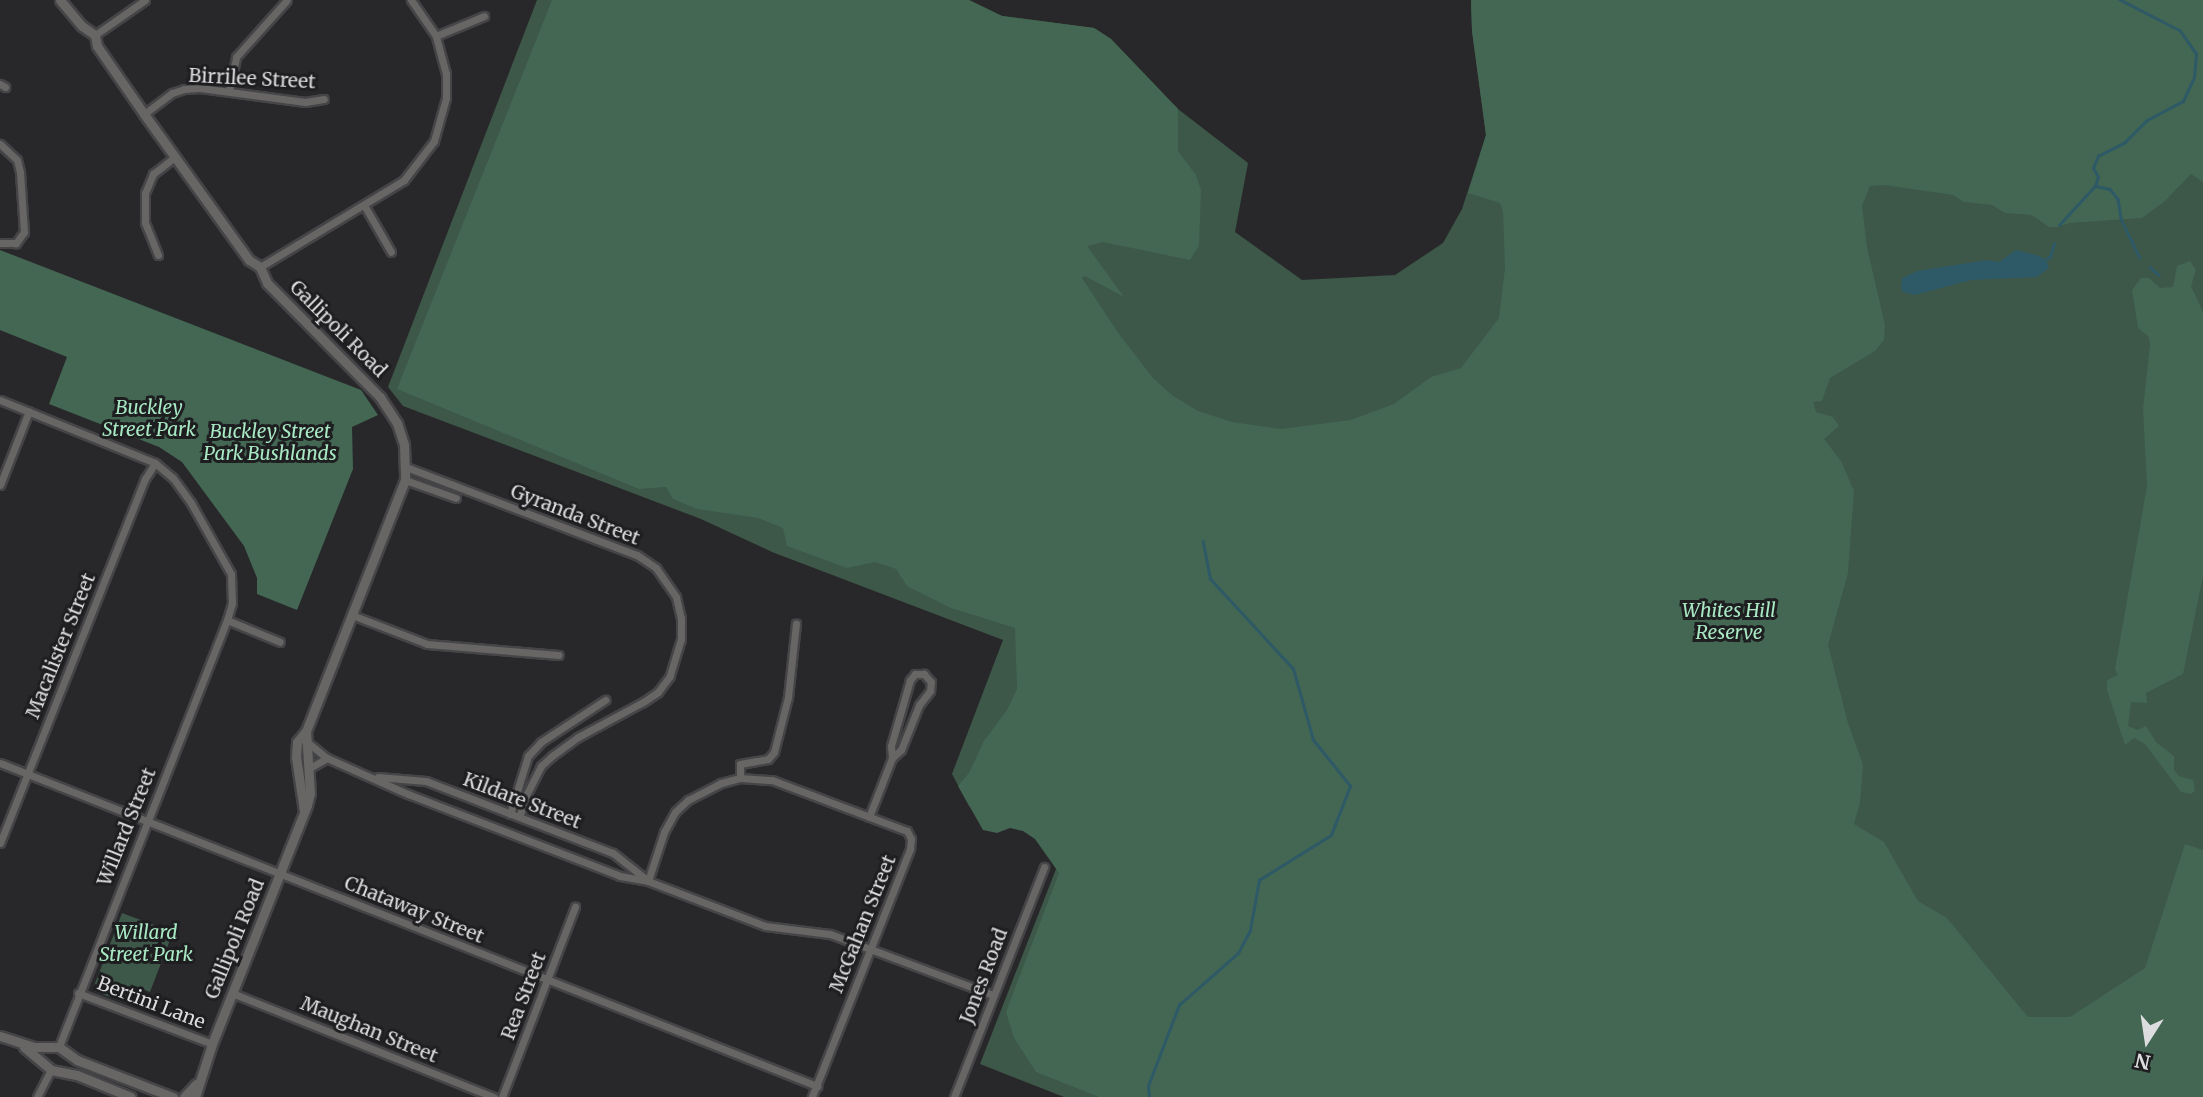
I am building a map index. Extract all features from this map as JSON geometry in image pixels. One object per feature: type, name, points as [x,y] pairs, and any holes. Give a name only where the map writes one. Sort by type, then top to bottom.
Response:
[{"type":"street","name":"Gallipoli Road","points":[[60,0],[82,26],[95,35],[97,46],[144,114],[249,260],[260,268],[267,283],[380,397],[397,423],[404,445],[405,480],[306,731],[297,742],[296,757],[304,811]]},
{"type":"street","points":[[95,35],[145,0]]},
{"type":"street","points":[[229,91],[236,57],[287,0]]},
{"type":"street","points":[[260,268],[404,180],[433,141],[446,98],[443,55],[436,36],[411,0]]},
{"type":"street","points":[[436,36],[484,16]]},
{"type":"street","name":"Birrilee Street","points":[[144,114],[172,93],[184,89],[229,91],[305,102],[324,99]]},
{"type":"street","points":[[0,144],[17,160],[24,232],[16,243],[0,243]]},
{"type":"street","points":[[158,255],[145,222],[145,193],[153,174],[175,157]]},
{"type":"street","points":[[364,205],[391,252]]},
{"type":"street","points":[[0,400],[155,463]]},
{"type":"street","points":[[0,485],[29,411]]},
{"type":"street","name":"Willard Street","points":[[58,1049],[232,603],[231,574],[225,561],[191,503],[173,478],[155,463]]},
{"type":"street","name":"Macalister Street","points":[[0,843],[145,479],[155,463]]},
{"type":"street","name":"Gyranda Street","points":[[406,467],[637,555],[656,568],[676,597],[681,618],[681,639],[670,677],[658,692],[578,737],[552,756],[541,766],[515,815]]},
{"type":"street","points":[[405,480],[456,498]]},
{"type":"street","points":[[352,615],[426,644],[559,655]]},
{"type":"street","points":[[227,620],[280,642]]},
{"type":"street","points":[[740,778],[740,764],[768,759],[774,752],[789,697],[796,623]]},
{"type":"street","points":[[869,817],[892,758],[891,746],[910,680],[915,674],[924,674],[931,682],[930,691],[919,705],[901,750],[892,758]]},
{"type":"street","points":[[515,815],[528,756],[541,742],[605,700]]},
{"type":"street","name":"Gallipoli Road","points":[[195,1097],[212,1044],[310,793],[306,731]]},
{"type":"street","name":"Kildare Street","points":[[307,741],[327,758],[408,794],[620,876],[648,881],[765,926],[830,934],[993,995]]},
{"type":"street","points":[[308,769],[327,758]]},
{"type":"street","name":"Chataway Street","points":[[0,763],[817,1086]]},
{"type":"street","name":"Kildare Street","points":[[374,777],[426,780],[612,853],[648,881]]},
{"type":"street","name":"McGahan Street","points":[[648,881],[664,832],[675,812],[688,800],[721,783],[740,778],[772,780],[907,831],[911,839],[812,1097]]},
{"type":"street","name":"Jones Road","points":[[954,1097],[1044,867]]},
{"type":"street","name":"Rea Street","points":[[502,1097],[575,907]]},
{"type":"street","name":"Bertini Lane","points":[[78,993],[212,1044]]},
{"type":"street","name":"Maughan Street","points":[[232,993],[494,1097]]},
{"type":"street","points":[[0,1036],[20,1044],[58,1049],[78,1060],[173,1097]]},
{"type":"street","points":[[20,1044],[52,1068],[131,1097]]},
{"type":"street","points":[[52,1068],[46,1053],[58,1049]]},
{"type":"street","points":[[37,1097],[52,1068],[67,1062],[58,1049]]},
{"type":"street","name":"Gallipoli Road","points":[[184,1097],[199,1080]]},
{"type":"green space","name":"Whites Hill Reserve","points":[[537,0],[969,0],[1002,16],[1094,28],[1111,39],[1178,109],[1248,163],[1235,232],[1302,280],[1395,275],[1443,243],[1462,209],[1486,135],[1472,31],[1471,0],[2203,0],[2203,1097],[1064,1097],[980,1064],[1065,846],[969,806],[952,774],[1003,640],[772,552],[701,519],[403,406],[388,387]]},
{"type":"green space","name":"Whites Hill Reserve","points":[[552,0],[969,0],[1002,16],[1094,28],[1111,39],[1178,109],[1178,151],[1196,175],[1201,190],[1199,246],[1190,260],[1103,242],[1087,246],[1124,297],[1085,276],[1082,278],[1119,334],[1153,378],[1173,396],[1198,411],[1232,422],[1281,429],[1350,420],[1394,404],[1431,377],[1461,368],[1499,318],[1505,268],[1503,212],[1500,203],[1468,193],[1486,135],[1472,31],[1471,0],[2203,0],[2203,182],[2191,174],[2165,201],[2142,218],[2070,223],[2057,227],[2049,227],[2032,215],[2005,213],[1992,205],[1964,202],[1953,195],[1884,185],[1870,186],[1862,206],[1867,247],[1885,325],[1884,340],[1875,351],[1830,378],[1822,401],[1813,402],[1816,412],[1833,417],[1839,426],[1824,439],[1841,461],[1854,491],[1848,573],[1828,645],[1848,723],[1863,765],[1860,803],[1854,824],[1884,842],[1918,901],[1947,918],[2028,1017],[2070,1017],[2145,968],[2185,844],[2203,850],[2203,1097],[1099,1097],[1036,1072],[1014,1038],[1006,1012],[1059,873],[1035,839],[1023,831],[1010,828],[997,833],[983,830],[958,786],[969,773],[984,741],[1007,710],[1017,689],[1015,628],[951,608],[907,586],[896,569],[875,562],[847,568],[787,546],[783,528],[758,518],[697,509],[673,499],[666,487],[639,489],[397,389]]},
{"type":"green space","name":"Buckley Street Park Bushlands","points":[[0,250],[361,390],[378,415],[352,427],[353,469],[297,610],[257,594],[257,578],[244,546],[182,462],[159,447],[49,404],[67,357],[0,330]]},
{"type":"green space","points":[[2190,261],[2196,270],[2191,286],[2203,312],[2203,576],[2183,674],[2146,693],[2147,703],[2131,702],[2128,726],[2138,730],[2146,726],[2156,742],[2174,756],[2174,770],[2179,776],[2193,780],[2195,791],[2191,794],[2181,792],[2145,744],[2134,738],[2125,745],[2107,690],[2107,680],[2118,675],[2115,669],[2147,486],[2143,409],[2150,345],[2149,337],[2138,328],[2132,290],[2141,278],[2149,278],[2160,288],[2173,287],[2177,266]]},
{"type":"green space","name":"Willard Street Park","points":[[122,913],[173,932],[150,992],[135,986],[128,1004],[94,991]]},
{"type":"water","points":[[2016,250],[2040,256],[2049,268],[2037,277],[1971,280],[1915,295],[1903,292],[1901,288],[1902,278],[1917,271],[1987,260],[1999,262]]},
{"type":"waterway","points":[[2059,225],[2095,186],[2098,177],[2093,168],[2098,156],[2125,142],[2147,120],[2183,101],[2194,77],[2196,54],[2180,31],[2120,0]]},
{"type":"waterway","points":[[2096,186],[2110,189],[2118,199],[2121,219],[2140,258]]},
{"type":"waterway","points":[[2044,260],[2050,257],[2054,244]]},
{"type":"waterway","points":[[2150,267],[2159,275]]},
{"type":"waterway","points":[[1149,1097],[1148,1086],[1179,1005],[1238,953],[1250,930],[1259,880],[1331,835],[1350,786],[1313,740],[1293,669],[1210,579],[1203,542]]},
{"type":"park label","name":"Buckley Street Park","points":[[149,419]]}]
